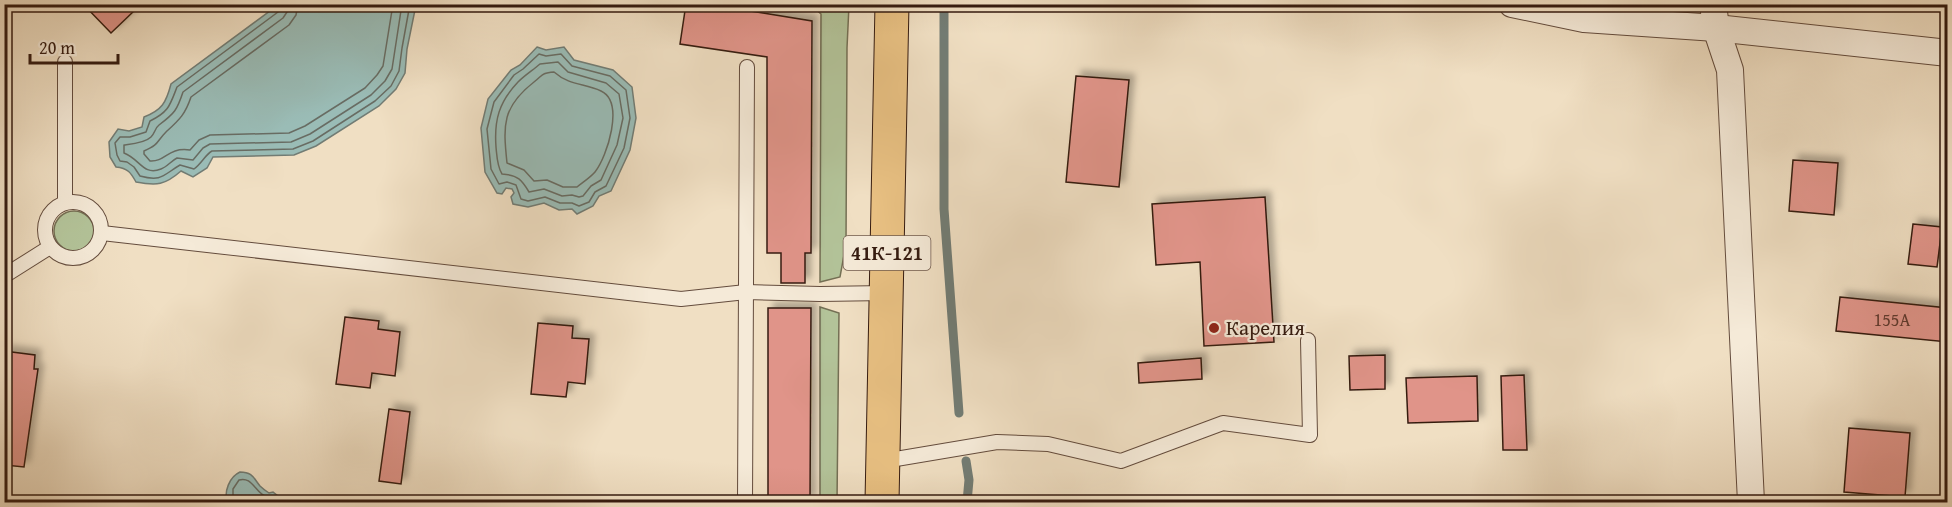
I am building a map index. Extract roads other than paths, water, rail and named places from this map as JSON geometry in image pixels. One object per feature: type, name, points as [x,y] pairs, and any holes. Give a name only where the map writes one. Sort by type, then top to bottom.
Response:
[{"type":"main road","name":"41К-121","points":[[882,502],[892,4]]},
{"type":"street","points":[[1512,4],[1584,19],[1715,16],[1947,53]]},
{"type":"street","points":[[1715,16],[1730,70],[1751,502]]},
{"type":"lane","points":[[65,62],[65,202]]},
{"type":"lane","points":[[745,502],[747,67]]},
{"type":"lane","points":[[76,201],[87,204],[95,212],[100,222],[102,233],[98,243],[91,252],[81,257],[69,258],[59,255],[50,248],[45,237],[48,216],[55,207],[65,202],[76,201]]},
{"type":"lane","points":[[102,233],[681,299],[746,292],[886,293]]},
{"type":"lane","points":[[4,276],[50,248]]},
{"type":"lane","points":[[884,461],[997,442],[1048,444],[1122,461],[1224,423],[1310,435],[1308,340]]},
{"type":"water","points":[[278,5],[416,5],[407,49],[405,73],[396,89],[379,106],[316,146],[294,155],[213,157],[207,168],[193,177],[181,171],[165,182],[155,184],[136,182],[129,172],[116,167],[110,157],[109,142],[118,129],[129,131],[142,127],[144,117],[155,112],[162,105],[171,84]]},
{"type":"water","points":[[537,47],[546,50],[564,47],[574,60],[613,70],[632,87],[636,118],[630,150],[611,191],[599,196],[593,206],[577,214],[572,209],[559,210],[544,203],[528,207],[513,204],[512,189],[506,188],[502,194],[497,193],[485,172],[481,128],[488,99],[511,70],[520,65]]},
{"type":"water","points":[[240,472],[250,475],[269,493],[273,492],[278,496],[280,502],[227,502],[228,485]]},
{"type":"waterway","points":[[944,4],[944,209],[959,413]]},
{"type":"waterway","points":[[966,461],[969,480],[967,502]]},
{"type":"place","name":"Карелия","points":[[1214,328]]}]
